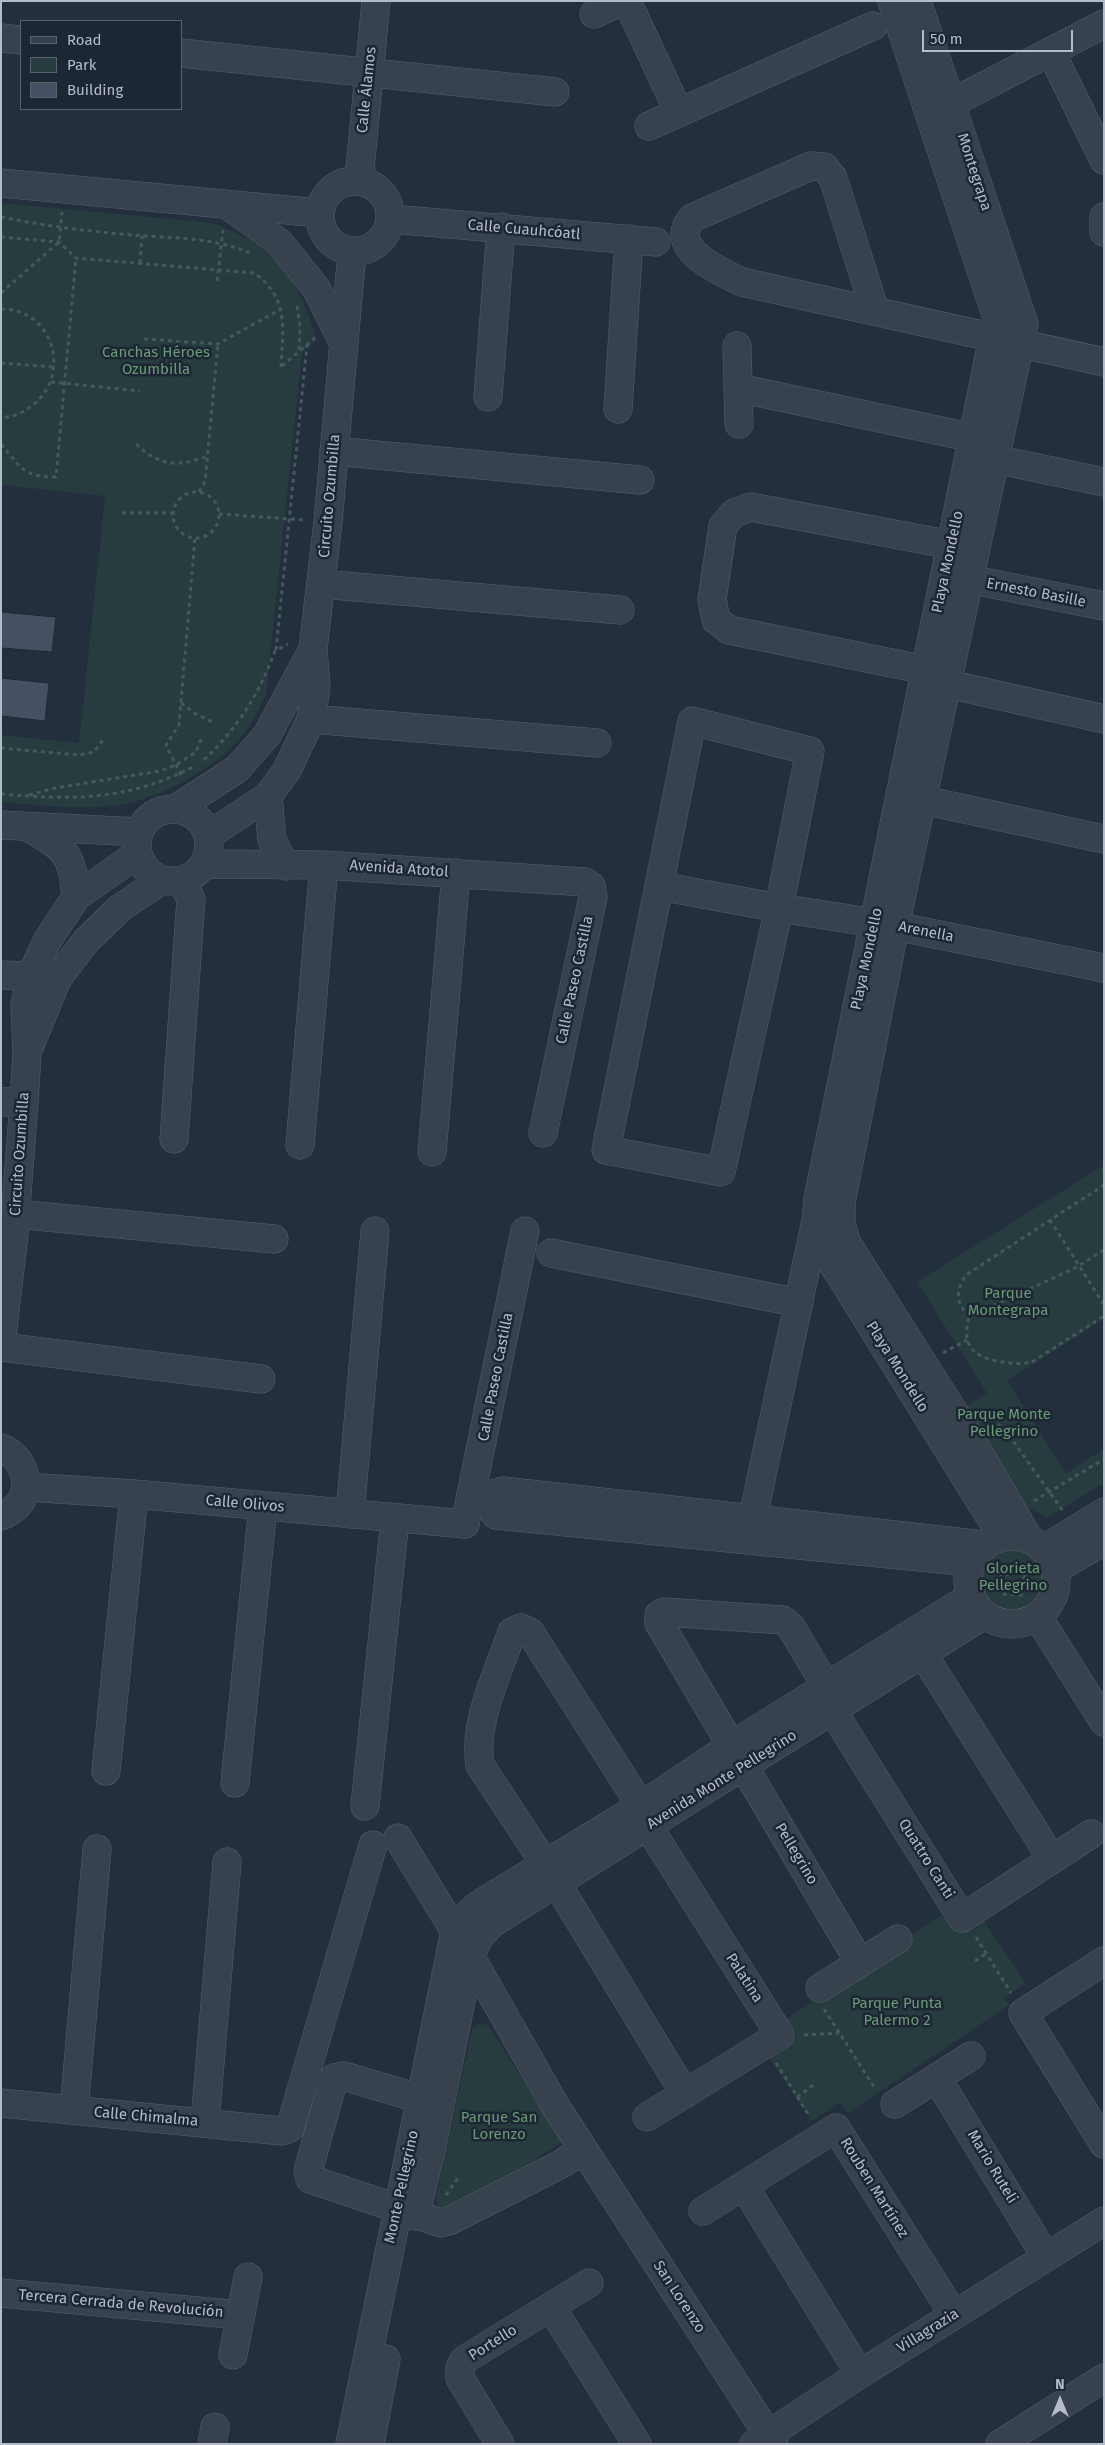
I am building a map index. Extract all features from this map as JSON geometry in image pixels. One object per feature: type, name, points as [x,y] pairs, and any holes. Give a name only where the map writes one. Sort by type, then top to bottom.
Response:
[{"type":"street","name":"Calle Álamos","points":[[358,180],[376,1]]},
{"type":"street","points":[[594,14],[622,1]]},
{"type":"street","points":[[626,1],[679,113]]},
{"type":"street","name":"Montegrapa","points":[[892,1],[941,110],[1024,324],[1021,344]]},
{"type":"street","name":"Montegrapa","points":[[917,1],[941,110],[997,318],[994,338]]},
{"type":"street","points":[[941,110],[1104,24]]},
{"type":"street","points":[[649,126],[873,26]]},
{"type":"street","points":[[1,38],[20,40]]},
{"type":"street","points":[[1051,52],[1104,160]]},
{"type":"street","points":[[182,54],[555,92]]},
{"type":"street","points":[[875,311],[833,178],[824,167],[811,166],[692,218],[686,226],[686,239],[694,254],[708,265],[742,282],[1104,362]]},
{"type":"street","points":[[358,180],[376,186],[388,201],[392,219],[385,236],[371,248],[352,252],[335,245],[323,231],[319,213],[326,195],[340,183],[358,180]]},
{"type":"street","points":[[1,183],[319,213]]},
{"type":"street","points":[[226,205],[279,242],[316,288],[339,334]]},
{"type":"street","points":[[1104,217],[1104,232]]},
{"type":"street","name":"Calle Cuauhcóatl","points":[[392,219],[656,242]]},
{"type":"street","points":[[488,397],[501,227]]},
{"type":"street","points":[[618,410],[629,239]]},
{"type":"street","name":"Circuito Ozumbilla","points":[[209,835],[268,796],[287,770],[311,719],[316,686],[314,639],[328,522],[334,451],[339,334],[352,252]]},
{"type":"street","name":"Playa Mondello","points":[[993,1539],[846,1242],[841,1222],[841,1203],[884,924],[923,800],[952,545],[994,338]]},
{"type":"street","name":"Playa Mondello","points":[[993,1539],[970,1436],[904,1356],[822,1246],[816,1222],[818,1199],[884,924],[937,677],[968,579],[1021,344]]},
{"type":"street","points":[[736,346],[739,424]]},
{"type":"street","points":[[738,388],[974,438]]},
{"type":"street","points":[[334,451],[640,480]]},
{"type":"street","points":[[995,459],[1104,482]]},
{"type":"street","points":[[952,545],[751,506],[734,513],[723,526],[712,599],[716,620],[729,630],[937,677],[1104,719]]},
{"type":"street","name":"Ernesto Basille","points":[[968,579],[1104,606]]},
{"type":"street","points":[[321,584],[620,610]]},
{"type":"street","name":"Circuito Ozumbilla","points":[[185,804],[237,770],[267,734],[314,639]]},
{"type":"street","points":[[311,719],[596,743]]},
{"type":"street","points":[[692,722],[810,751],[779,908],[721,1172],[606,1150],[692,722]]},
{"type":"street","points":[[268,796],[272,840],[285,866]]},
{"type":"street","points":[[923,800],[1104,839]]},
{"type":"street","points":[[171,880],[194,875],[204,864],[210,850],[209,835],[197,817],[185,804],[161,810],[148,818],[138,843],[146,870],[171,880],[190,899],[174,1139]]},
{"type":"street","points":[[14,826],[138,843]]},
{"type":"street","points":[[14,826],[60,846],[71,862],[76,897]]},
{"type":"street","name":"Circuito Ozumbilla","points":[[27,1054],[25,1005],[32,976],[47,941],[76,897],[138,843]]},
{"type":"street","name":"Avenida Atotol","points":[[204,864],[324,865],[585,882],[592,886]]},
{"type":"street","points":[[300,1145],[324,865]]},
{"type":"street","points":[[432,1152],[456,873]]},
{"type":"street","name":"Circuito Ozumbilla","points":[[1,1345],[10,1227],[13,1102],[27,1054],[57,979],[86,941],[120,908],[171,880]]},
{"type":"street","name":"Calle Paseo Castilla","points":[[543,1133],[593,897],[592,886]]},
{"type":"street","name":"Arenella","points":[[659,886],[779,908],[884,924],[1104,968]]},
{"type":"street","points":[[1,975],[32,976]]},
{"type":"street","points":[[752,1529],[816,1222]]},
{"type":"street","points":[[10,1227],[274,1239]]},
{"type":"street","points":[[350,1514],[375,1231]]},
{"type":"street","name":"Calle Paseo Castilla","points":[[465,1524],[525,1231]]},
{"type":"street","points":[[551,1253],[799,1303]]},
{"type":"street","points":[[1,1345],[260,1379]]},
{"type":"street","points":[[1,1448],[10,1452],[23,1467],[26,1487],[18,1505],[1,1516]]},
{"type":"street","name":"Calle Olivos","points":[[26,1487],[134,1494],[465,1524]]},
{"type":"street","points":[[752,1529],[503,1491],[494,1494],[490,1505],[496,1515],[752,1529],[993,1539],[1043,1552],[1104,1541]]},
{"type":"street","points":[[106,1771],[134,1494]]},
{"type":"street","points":[[235,1783],[263,1506]]},
{"type":"street","points":[[1043,1552],[1104,1512]]},
{"type":"street","points":[[365,1806],[396,1519]]},
{"type":"street","points":[[993,1539],[967,1580],[977,1606],[1001,1624],[1020,1624],[1038,1617],[1048,1607],[1055,1595],[1058,1582],[1043,1552]]},
{"type":"street","name":"Avenida Monte Pellegrino","points":[[829,1698],[923,1654],[977,1606]]},
{"type":"street","name":"Avenida Monte Pellegrino","points":[[470,1956],[478,1939],[491,1924],[551,1874],[977,1606]]},
{"type":"street","name":"Quattro Canti","points":[[738,1756],[659,1623],[659,1615],[664,1612],[783,1620],[791,1626],[829,1698],[962,1918]]},
{"type":"street","points":[[1038,1617],[1104,1722]]},
{"type":"street","name":"Palatina","points":[[551,1874],[480,1765],[477,1748],[479,1729],[512,1632],[521,1628],[530,1632],[644,1816],[772,2039]]},
{"type":"street","points":[[923,1654],[1052,1859]]},
{"type":"street","name":"Pellegrino","points":[[738,1756],[860,1963]]},
{"type":"street","points":[[962,1918],[1091,1834]]},
{"type":"street","name":"San Lorenzo","points":[[290,2128],[385,1841],[455,1931],[556,2107],[765,2441]]},
{"type":"street","points":[[74,2110],[97,1849]]},
{"type":"street","points":[[205,2122],[228,1862]]},
{"type":"street","points":[[551,1874],[685,2094]]},
{"type":"street","name":"Avenida Monte Pellegrino","points":[[455,1931],[473,1908],[551,1874]]},
{"type":"street","name":"Monte Pellegrino","points":[[370,2444],[406,2211],[421,2099],[455,1931]]},
{"type":"street","points":[[820,1988],[898,1940]]},
{"type":"street","name":"Monte Pellegrino","points":[[350,2444],[406,2211],[431,2150],[470,1956]]},
{"type":"street","points":[[1104,1961],[1023,2013],[1104,2144]]},
{"type":"street","points":[[647,2118],[772,2039]]},
{"type":"street","points":[[895,2104],[971,2056]]},
{"type":"street","points":[[421,2099],[344,2076],[334,2078],[308,2170],[310,2179],[441,2223],[449,2221],[563,2163],[584,2149]]},
{"type":"street","name":"Mario Ruteli","points":[[937,2078],[1046,2257]]},
{"type":"street","name":"Calle Chimalma","points":[[1,2103],[282,2131],[290,2128]]},
{"type":"street","name":"Rouben Martínez","points":[[703,2211],[836,2128],[954,2315]]},
{"type":"street","points":[[744,2186],[860,2374]]},
{"type":"street","name":"Villagrazia","points":[[765,2441],[860,2374],[1104,2221]]},
{"type":"street","name":"Tercera Cerrada de Revolución","points":[[233,2355],[248,2277]]},
{"type":"street","name":"Portello","points":[[500,2444],[460,2378],[460,2368],[464,2360],[589,2283]]},
{"type":"street","name":"Tercera Cerrada de Revolución","points":[[1,2293],[241,2315]]},
{"type":"street","points":[[551,2306],[637,2444]]},
{"type":"street","points":[[1009,2442],[1104,2378]]},
{"type":"path","points":[[1,293],[59,242],[65,189]]},
{"type":"path","points":[[217,281],[226,205]]},
{"type":"path","points":[[1,217],[60,229],[222,244],[237,247],[255,255]]},
{"type":"path","points":[[140,263],[142,236]]},
{"type":"path","points":[[1,237],[59,242],[76,258],[254,273],[269,283],[281,309],[283,322],[281,367],[307,345],[339,334]]},
{"type":"path","points":[[1,444],[25,472],[36,477],[56,477],[76,258]]},
{"type":"path","points":[[296,301],[300,326],[299,352]]},
{"type":"path","points":[[1,309],[9,309],[27,315],[41,327],[50,341],[55,358],[47,391],[36,404],[22,413],[1,417]]},
{"type":"path","points":[[144,339],[218,344],[281,309]]},
{"type":"path","points":[[200,492],[206,482],[218,344]]},
{"type":"path","points":[[202,763],[227,738],[248,709],[263,684],[276,651],[307,345]]},
{"type":"path","points":[[1,362],[54,368]]},
{"type":"path","points":[[50,382],[140,391]]},
{"type":"path","points":[[136,444],[150,458],[168,463],[190,462],[208,456]]},
{"type":"path","points":[[192,492],[200,492],[213,500],[219,514],[215,528],[203,537],[195,538],[181,533],[173,520],[173,513],[179,500],[192,492]]},
{"type":"path","points":[[122,512],[173,513]]},
{"type":"path","points":[[219,514],[328,522]]},
{"type":"path","points":[[185,804],[180,774],[166,745],[179,726],[195,538]]},
{"type":"path","points":[[276,651],[314,639]]},
{"type":"path","points":[[181,703],[196,714],[214,723]]},
{"type":"path","points":[[26,796],[55,788],[160,771],[176,765],[196,752],[202,737]]},
{"type":"path","points":[[1,748],[80,755],[94,752],[103,740]]},
{"type":"path","points":[[1,794],[87,798],[127,793],[164,781],[195,766]]},
{"type":"path","points":[[1104,1185],[966,1274],[958,1286],[957,1298],[969,1317],[966,1329],[967,1340],[972,1350],[982,1358],[1020,1364],[1032,1362],[1104,1316]]},
{"type":"path","points":[[1050,1220],[1104,1305]]},
{"type":"path","points":[[969,1317],[1079,1266],[1104,1250]]},
{"type":"path","points":[[970,1436],[987,1426],[995,1424],[1002,1427],[1076,1530]]},
{"type":"path","points":[[993,1539],[1049,1492],[1104,1460]]},
{"type":"path","points":[[1024,1567],[996,1579],[1001,1594],[1024,1595],[1024,1582]]},
{"type":"path","points":[[962,1918],[987,1953],[1023,2013]]},
{"type":"path","points":[[975,1961],[987,1953]]},
{"type":"path","points":[[820,1988],[823,2008],[876,2090],[895,2104]]},
{"type":"path","points":[[822,2136],[797,2097],[772,2039],[839,2032]]},
{"type":"path","points":[[797,2097],[816,2084]]},
{"type":"green space","name":"Canchas Héroes Ozumbilla","points":[[1,203],[213,223],[254,243],[270,254],[282,266],[302,298],[317,340],[302,353],[266,695],[248,728],[222,756],[189,779],[134,802],[87,807],[1,802],[1,735],[79,743],[105,496],[1,485]]},
{"type":"green space","name":"Parque Montegrapa","points":[[1104,1165],[1104,1319],[1007,1381],[1066,1473],[1104,1449],[1104,1483],[1048,1517],[1028,1508],[963,1409],[987,1393],[917,1282]]},
{"type":"green space","name":"Glorieta Pellegrino","points":[[1013,1542],[1033,1548],[1043,1558],[1049,1578],[1043,1598],[1033,1608],[1013,1614],[993,1608],[983,1598],[977,1578],[983,1558],[993,1548]]},
{"type":"green space","name":"Parque Punta Palermo 2","points":[[946,1912],[959,1931],[981,1917],[1026,1983],[1004,1998],[1009,2005],[848,2113],[840,2102],[812,2121],[766,2053],[794,2034],[785,2020]]},
{"type":"green space","name":"Parque San Lorenzo","points":[[480,2024],[488,2025],[563,2142],[448,2213],[439,2207],[436,2197],[472,2029]]},
{"type":"building","points":[[1,612],[56,617],[52,652],[1,648]]},
{"type":"building","points":[[1,678],[49,683],[45,721],[1,716]]},
{"type":"park label","name":"Parque Monte Pellegrino","points":[[1004,1424]]}]
